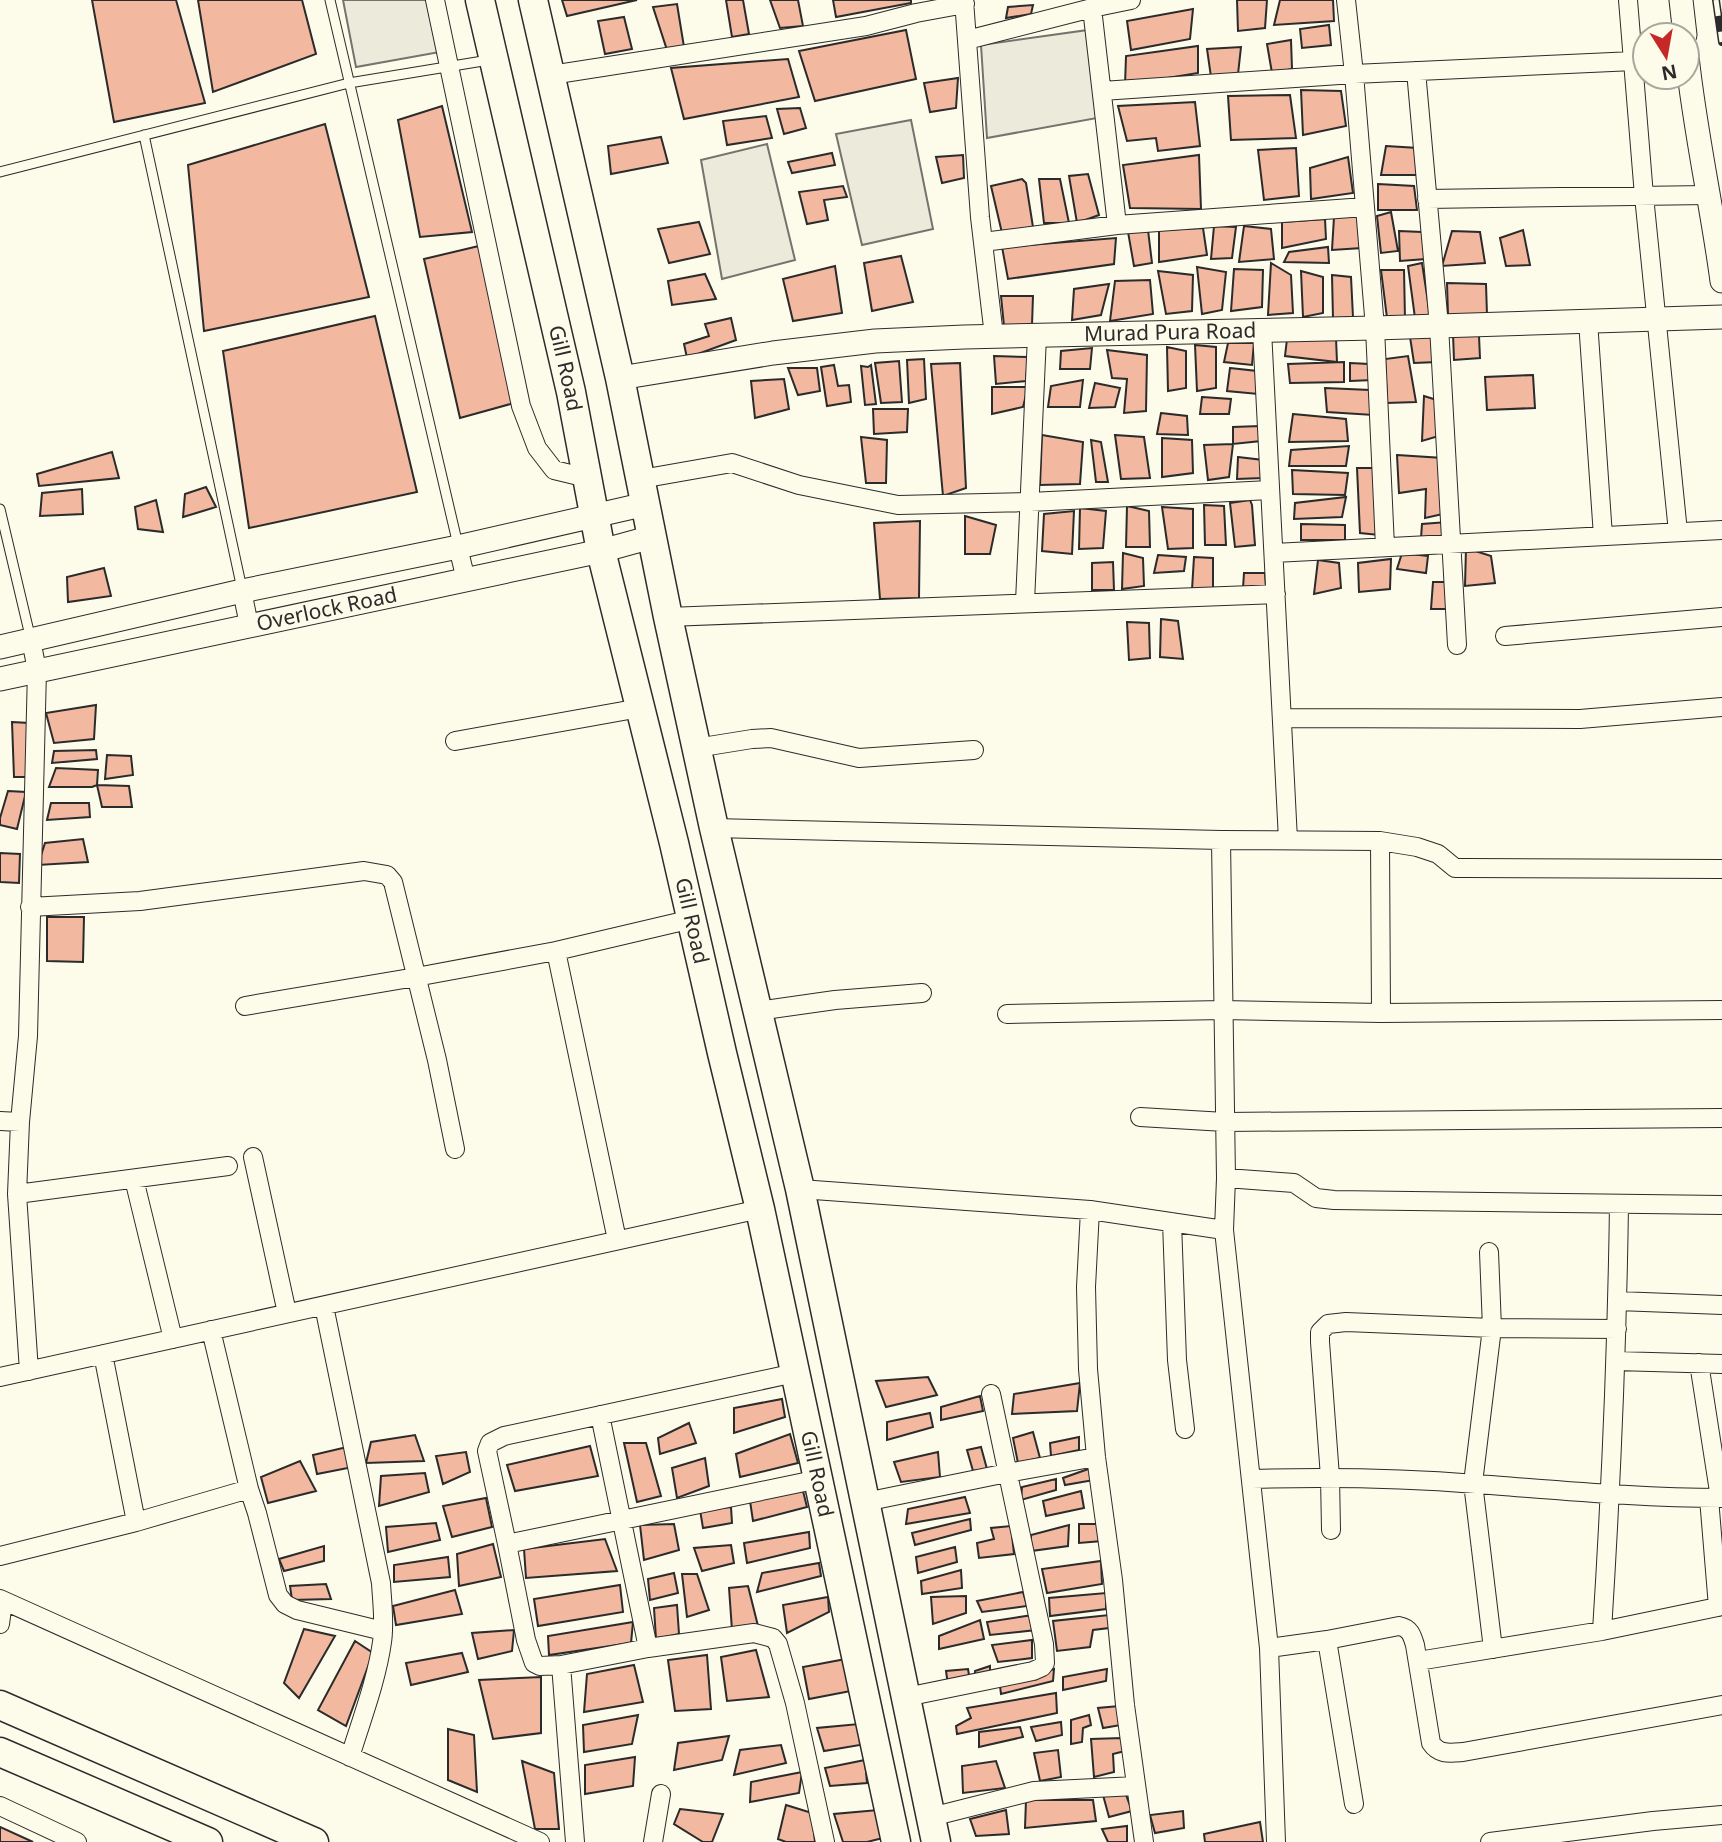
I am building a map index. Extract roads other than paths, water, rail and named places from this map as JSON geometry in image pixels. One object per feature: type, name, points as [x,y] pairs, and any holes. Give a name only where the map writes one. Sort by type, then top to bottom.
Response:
[{"type":"main road","name":"Gill Road","points":[[480,0],[571,392],[601,551],[760,1209],[896,1842]]},
{"type":"main road","name":"Gill Road","points":[[533,0],[620,378],[696,748],[800,1189],[934,1829]]},
{"type":"main road","points":[[0,1705],[314,1842]]},
{"type":"main road","points":[[0,1752],[208,1842]]},
{"type":"street","points":[[435,0],[521,406],[537,448],[554,470],[587,478]]},
{"type":"street","points":[[967,40],[1130,0]]},
{"type":"street","points":[[1346,0],[1375,328],[1385,547]]},
{"type":"street","points":[[1628,0],[1631,30]]},
{"type":"street","points":[[1681,0],[1683,21]]},
{"type":"street","points":[[551,75],[866,26],[964,2],[983,242],[995,337]]},
{"type":"street","points":[[1092,8],[1117,225]]},
{"type":"street","points":[[1102,91],[1354,74],[1631,61]]},
{"type":"street","points":[[1416,71],[1439,326],[1457,645]]},
{"type":"street","points":[[1636,91],[1644,196],[1678,533]]},
{"type":"street","points":[[1691,91],[1722,281]]},
{"type":"street","points":[[1427,199],[1708,195]]},
{"type":"street","points":[[983,242],[1117,225],[1365,207]]},
{"type":"street","name":"Murad Pura Road","points":[[620,378],[773,353],[875,341],[1722,317]]},
{"type":"street","points":[[1588,321],[1603,536]]},
{"type":"street","points":[[1262,330],[1288,840]]},
{"type":"street","points":[[1025,602],[1037,336]]},
{"type":"street","points":[[643,492],[732,463],[799,485],[898,505],[1030,502],[1270,490]]},
{"type":"street","name":"Overlock Road","points":[[0,647],[242,590],[595,517],[643,492]]},
{"type":"street","points":[[1274,553],[1722,530]]},
{"type":"street","name":"Overlock Road","points":[[0,679],[601,551],[652,537]]},
{"type":"street","points":[[458,547],[466,580]]},
{"type":"street","points":[[242,590],[249,625]]},
{"type":"street","points":[[668,617],[1276,594]]},
{"type":"street","points":[[1504,636],[1722,617]]},
{"type":"street","points":[[29,1371],[17,1194],[28,1036],[37,670],[32,640]]},
{"type":"street","points":[[1282,718],[1580,719],[1722,706]]},
{"type":"street","points":[[455,741],[640,708]]},
{"type":"street","points":[[696,748],[772,738],[859,758],[974,750]]},
{"type":"street","points":[[714,828],[1221,840],[1380,841],[1429,851],[1455,867],[1722,869]]},
{"type":"street","points":[[1221,840],[1226,1178],[1224,1230],[1269,1648],[1276,1842]]},
{"type":"street","points":[[1380,841],[1381,1013]]},
{"type":"street","points":[[30,907],[140,901],[363,871],[387,875],[393,882],[437,1060],[455,1149]]},
{"type":"street","points":[[244,1006],[556,951],[692,919]]},
{"type":"street","points":[[556,951],[617,1240]]},
{"type":"street","points":[[758,1011],[835,1000],[922,993]]},
{"type":"street","points":[[1007,1014],[1223,1010],[1381,1013],[1722,1010]]},
{"type":"street","points":[[1140,1117],[1225,1122],[1722,1118]]},
{"type":"street","points":[[0,1121],[20,1122]]},
{"type":"street","points":[[253,1157],[287,1313]]},
{"type":"street","points":[[17,1194],[228,1166]]},
{"type":"street","points":[[1226,1178],[1294,1182],[1316,1198],[1334,1200],[1722,1205]]},
{"type":"street","points":[[134,1179],[173,1339]]},
{"type":"street","points":[[800,1189],[1090,1210],[1224,1230]]},
{"type":"street","points":[[1602,1631],[1616,1361],[1619,1205]]},
{"type":"street","points":[[0,1377],[760,1209]]},
{"type":"street","points":[[1090,1210],[1086,1287],[1088,1369],[1125,1705],[1144,1842]]},
{"type":"street","points":[[1172,1222],[1177,1360],[1185,1429]]},
{"type":"street","points":[[1489,1252],[1492,1328],[1473,1483],[1493,1649]]},
{"type":"street","points":[[1618,1301],[1722,1306]]},
{"type":"street","points":[[324,1306],[381,1583],[383,1631],[378,1662],[350,1757]]},
{"type":"street","points":[[1331,1530],[1320,1342],[1320,1332],[1324,1327],[1346,1322],[1492,1328],[1617,1329]]},
{"type":"street","points":[[211,1330],[249,1489],[278,1595],[285,1604],[297,1610],[383,1631]]},
{"type":"street","points":[[103,1354],[136,1522]]},
{"type":"street","points":[[1616,1361],[1722,1364]]},
{"type":"street","points":[[1418,1661],[1602,1631],[1720,1607],[1717,1498],[1699,1363]]},
{"type":"street","points":[[795,1373],[504,1436],[490,1443],[487,1451],[530,1656],[534,1663],[540,1666],[561,1665],[648,1648],[754,1633],[773,1638],[778,1644],[795,1703],[825,1842]]},
{"type":"street","points":[[906,1697],[1033,1671],[1045,1663],[1044,1644],[991,1394]]},
{"type":"street","points":[[600,1415],[648,1648]]},
{"type":"street","points":[[866,1502],[1096,1457]]},
{"type":"street","points":[[1251,1479],[1329,1477],[1473,1483],[1610,1495],[1717,1498]]},
{"type":"street","points":[[508,1544],[819,1479]]},
{"type":"street","points":[[0,1556],[136,1522],[249,1489]]},
{"type":"street","points":[[0,1624],[2,1600],[540,1842]]},
{"type":"street","points":[[1269,1648],[1405,1627],[1413,1638],[1431,1743],[1435,1750],[1441,1752],[1463,1752],[1722,1705]]},
{"type":"street","points":[[1327,1640],[1354,1804]]},
{"type":"street","points":[[561,1665],[575,1842]]},
{"type":"street","points":[[934,1829],[1034,1791],[1136,1786]]},
{"type":"street","points":[[653,1842],[661,1794]]},
{"type":"street","points":[[0,1805],[77,1842]]},
{"type":"street","points":[[1490,1842],[1722,1815]]},
{"type":"lane","points":[[330,0],[458,547]]},
{"type":"lane","points":[[0,172],[348,83],[494,60]]},
{"type":"lane","points":[[144,135],[242,590]]},
{"type":"lane","points":[[0,509],[32,640]]},
{"type":"railway","points":[[1716,0],[1722,42]]}]
